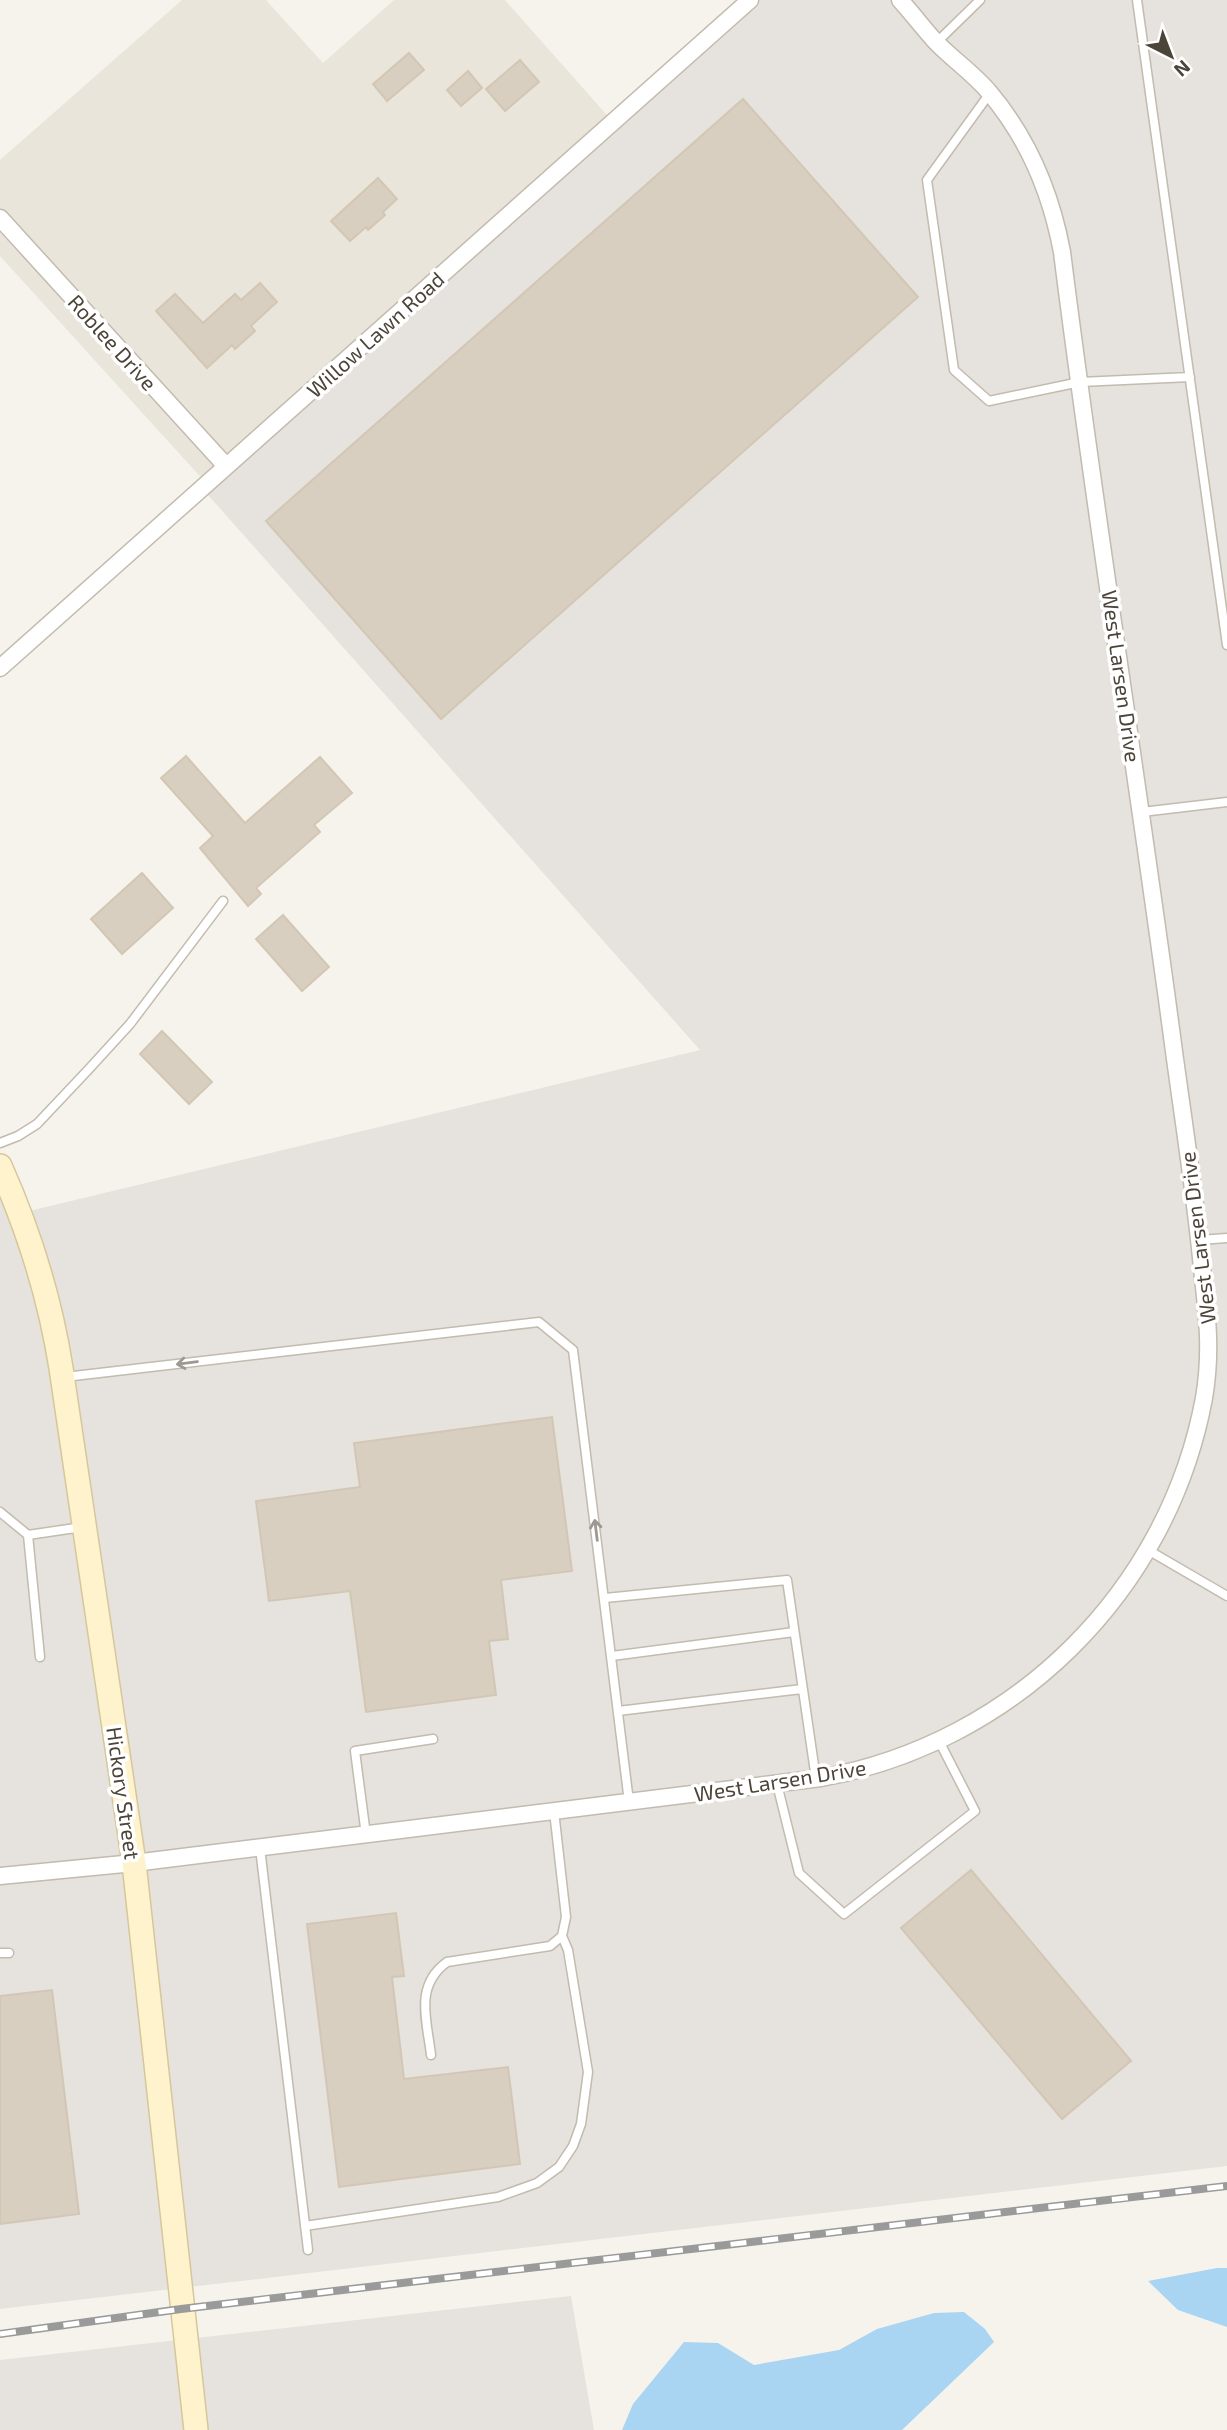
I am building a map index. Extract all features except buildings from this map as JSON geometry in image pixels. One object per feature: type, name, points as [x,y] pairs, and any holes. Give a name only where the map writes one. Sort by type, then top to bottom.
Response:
[{"type":"street","name":"Willow Lawn Road","points":[[0,668],[750,0]]},
{"type":"street","name":"West Larsen Drive","points":[[0,1876],[134,1863],[777,1784],[816,1779],[873,1766],[939,1741],[1005,1704],[1056,1664],[1101,1617],[1148,1550],[1179,1486],[1197,1430],[1210,1346],[1199,1240],[1142,812],[1062,252],[1053,211],[1026,146],[990,93],[966,67],[937,43],[900,0]]},
{"type":"street","name":"Roblee Drive","points":[[0,218],[226,467]]},
{"type":"street","name":"Hickory Street","points":[[0,1166],[27,1231],[44,1288],[62,1377],[134,1863],[195,2430]]},
{"type":"lane","points":[[937,43],[980,0]]},
{"type":"lane","points":[[1137,0],[1227,645]]},
{"type":"lane","points":[[990,93],[927,180],[954,370],[989,401],[1080,382],[1190,377]]},
{"type":"lane","points":[[1142,812],[1227,802]]},
{"type":"lane","points":[[0,1143],[37,1124],[88,1070],[130,1024],[223,901]]},
{"type":"lane","points":[[1199,1240],[1227,1238]]},
{"type":"lane","points":[[62,1377],[539,1322],[573,1350],[629,1802]]},
{"type":"lane","points":[[0,1512],[28,1535],[40,1657]]},
{"type":"lane","points":[[28,1535],[85,1527]]},
{"type":"lane","points":[[1148,1550],[1227,1596]]},
{"type":"lane","points":[[605,1598],[787,1580],[816,1779]]},
{"type":"lane","points":[[612,1656],[794,1632]]},
{"type":"lane","points":[[618,1711],[802,1689]]},
{"type":"lane","points":[[366,1835],[355,1751],[432,1740]]},
{"type":"lane","points":[[777,1784],[799,1873],[844,1914],[975,1811],[939,1741]]},
{"type":"lane","points":[[305,2226],[498,2197],[537,2183],[559,2167],[573,2146],[582,2124],[587,2072],[568,1950],[562,1936],[566,1917],[554,1811]]},
{"type":"lane","points":[[260,1848],[308,2250]]},
{"type":"lane","points":[[431,2055],[424,1998],[436,1970],[447,1962],[550,1946],[562,1936]]},
{"type":"shaded area","points":[[182,0],[266,0],[323,63],[394,0],[505,0],[613,122],[206,483],[0,256],[0,160]]},
{"type":"shaded area","points":[[750,0],[1227,0],[1227,2166],[0,2309],[0,1166],[21,1213],[700,1050],[201,487]]},
{"type":"shaded area","points":[[571,2296],[594,2430],[0,2430],[0,2360]]},
{"type":"water","points":[[1227,2268],[1227,2327],[1178,2310],[1148,2281]]},
{"type":"water","points":[[964,2312],[985,2329],[994,2342],[902,2430],[622,2430],[633,2404],[684,2342],[718,2343],[754,2365],[839,2350],[877,2329],[934,2313]]},
{"type":"railway","points":[[0,2334],[181,2309],[1227,2186]]}]
